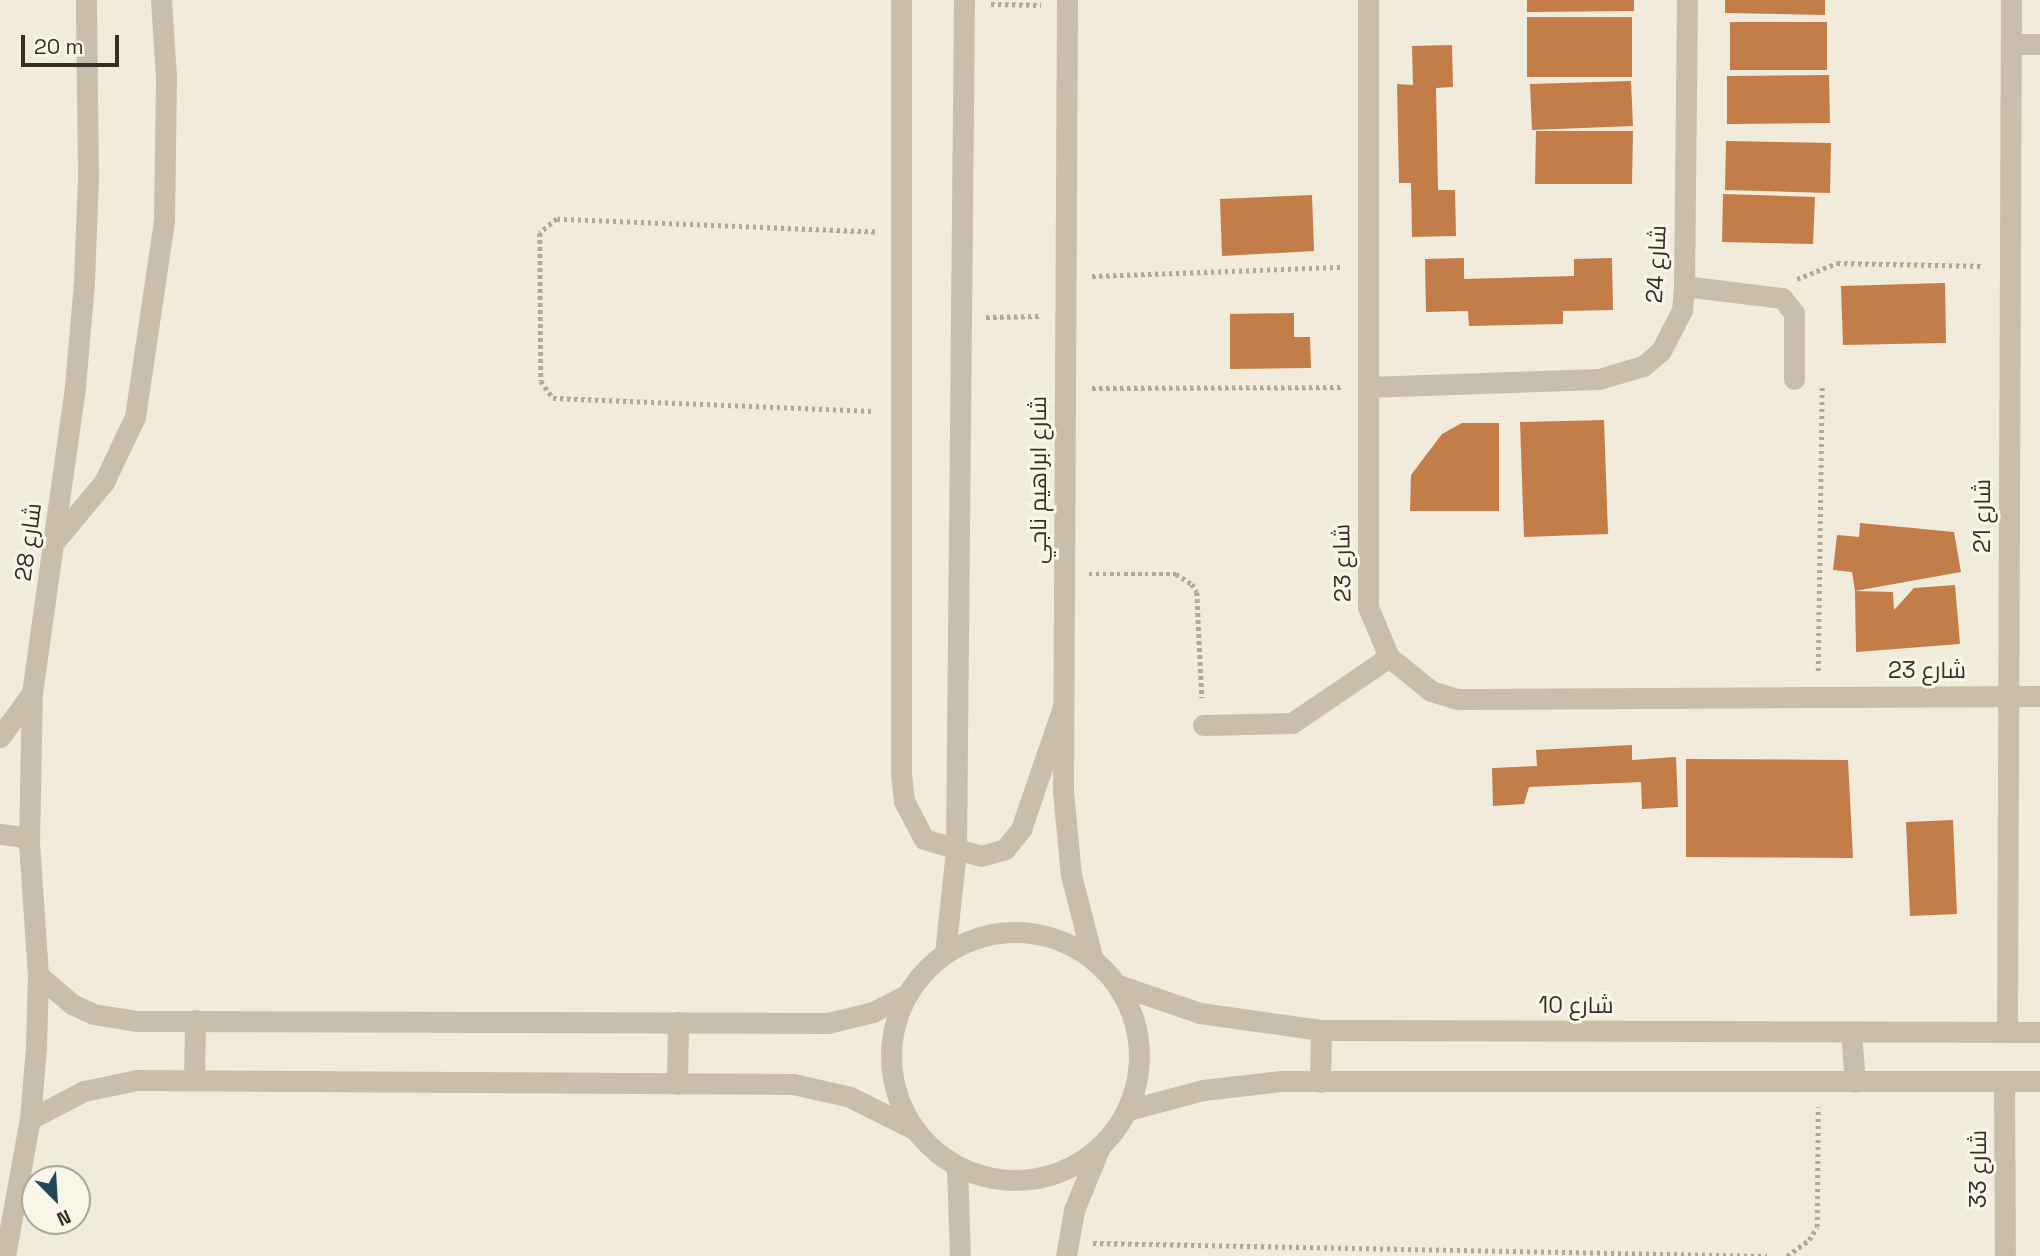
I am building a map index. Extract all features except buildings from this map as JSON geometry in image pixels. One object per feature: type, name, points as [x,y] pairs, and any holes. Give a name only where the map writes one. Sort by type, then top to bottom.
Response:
[{"type":"street","name":"شارع 28","points":[[5,1256],[30,1119],[38,975],[29,844],[32,693],[55,541],[84,281],[86,0]]},
{"type":"street","points":[[55,541],[104,482],[135,417],[164,220],[166,77],[161,0]]},
{"type":"street","points":[[901,0],[900,412],[904,801],[924,839],[956,850],[994,855],[1015,840],[1063,707]]},
{"type":"street","name":"شارع 23","points":[[1368,0],[1368,607],[1389,657],[1431,691],[1458,699],[2040,696]]},
{"type":"street","name":"شارع 24","points":[[1368,387],[1622,375],[1661,351],[1682,310],[1684,286],[1687,0]]},
{"type":"street","name":"شارع 21","points":[[2007,1032],[2011,0]]},
{"type":"street","points":[[945,953],[956,850],[964,2]]},
{"type":"street","name":"شارع ابراهيم ناجي","points":[[1067,2],[1063,707],[1066,833],[1092,957]]},
{"type":"street","points":[[2011,44],[2040,44]]},
{"type":"street","points":[[1684,286],[1782,298],[1794,313],[1794,379]]},
{"type":"street","points":[[1203,725],[1292,723],[1389,657]]},
{"type":"street","points":[[0,737],[32,693]]},
{"type":"street","points":[[0,834],[24,837],[29,844]]},
{"type":"street","points":[[38,975],[52,991],[93,1014],[137,1021],[828,1023],[873,1012],[906,995],[945,953],[973,939],[1035,932],[1065,942],[1092,957],[1118,985],[1133,1014],[1140,1046],[1138,1079],[1128,1110],[1099,1149],[1078,1200],[1066,1249]]},
{"type":"street","name":"شارع 10","points":[[1118,985],[1242,1022],[1321,1030],[2040,1032]]},
{"type":"street","points":[[906,995],[890,1049],[892,1077],[914,1129]]},
{"type":"street","points":[[194,1080],[195,1020]]},
{"type":"street","points":[[677,1084],[678,1022]]},
{"type":"street","points":[[1320,1082],[1321,1030]]},
{"type":"street","points":[[1851,1032],[1854,1082]]},
{"type":"street","points":[[30,1119],[55,1103],[110,1084],[194,1080],[793,1084],[822,1089],[872,1106],[914,1129],[957,1167],[1015,1181],[1064,1170],[1099,1149]]},
{"type":"street","points":[[1128,1110],[1203,1090],[1320,1082],[2040,1082]]},
{"type":"street","name":"شارع 33","points":[[2004,1082],[2005,1256]]},
{"type":"street","points":[[957,1167],[960,1256]]},
{"type":"path","points":[[964,2],[1067,2]]},
{"type":"path","points":[[900,412],[553,398],[541,381],[540,233],[557,219],[902,233]]},
{"type":"path","points":[[1773,295],[1813,269],[1837,263],[2009,267]]},
{"type":"path","points":[[1065,276],[1368,266]]},
{"type":"path","points":[[960,318],[1065,316]]},
{"type":"path","points":[[1818,696],[1820,379]]},
{"type":"path","points":[[1065,388],[1368,387]]},
{"type":"path","points":[[1064,574],[1176,574],[1192,583],[1197,592],[1203,725]]},
{"type":"path","points":[[1787,1256],[1809,1240],[1816,1227],[1818,1082]]},
{"type":"path","points":[[1066,1249],[1370,1249],[1452,1254],[1767,1256]]},
{"type":"path","points":[[1370,1249],[1370,1256]]}]
